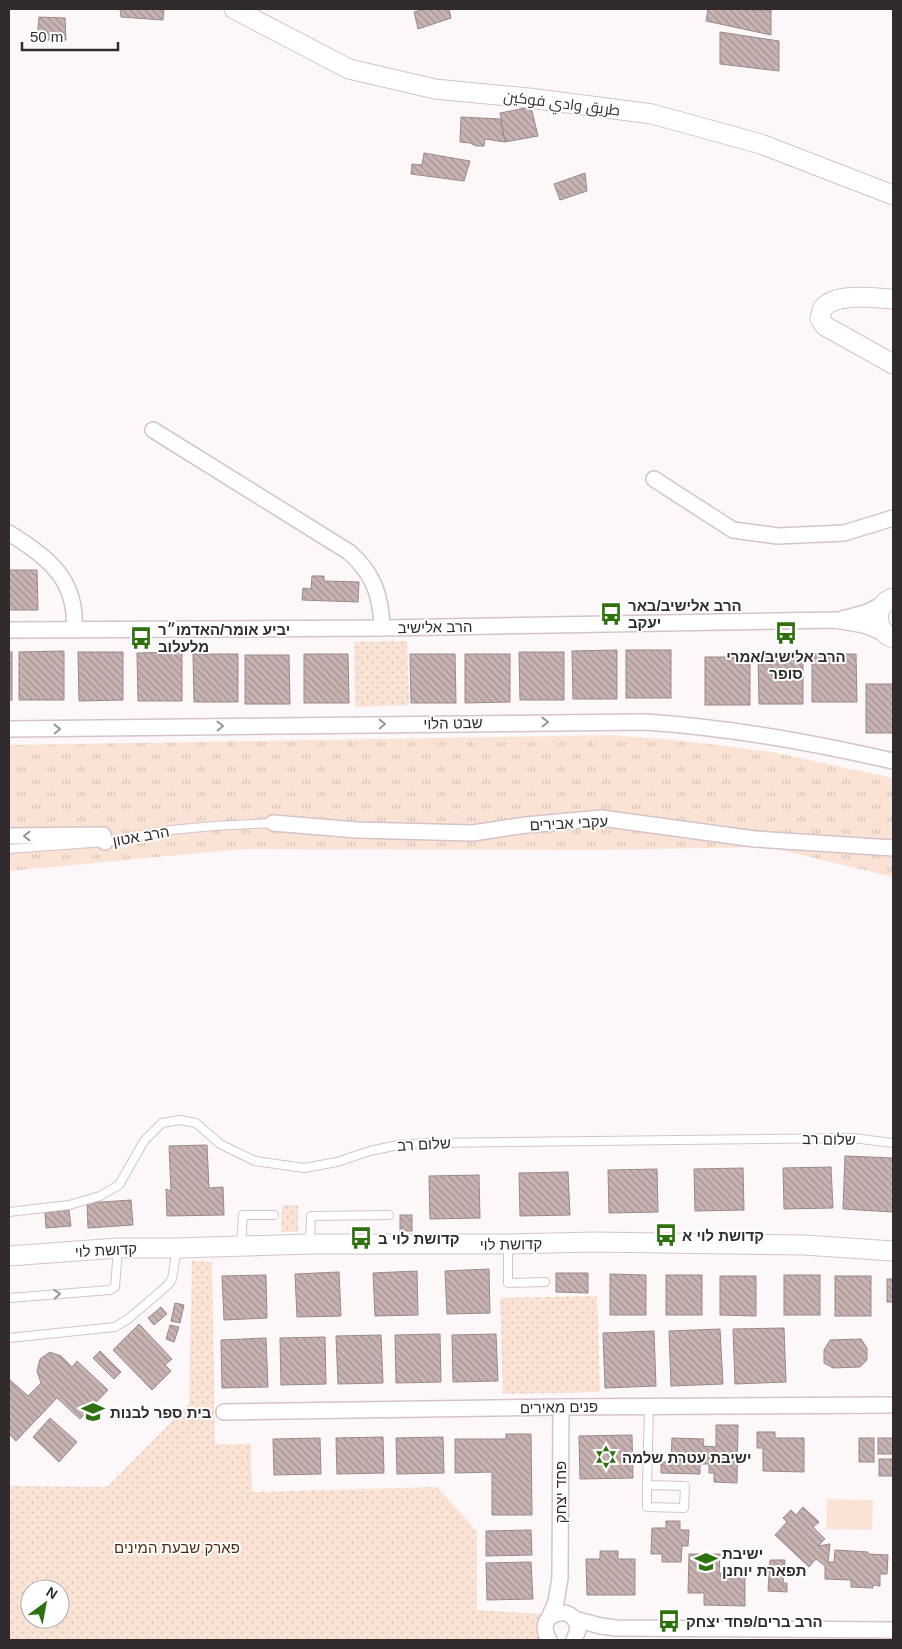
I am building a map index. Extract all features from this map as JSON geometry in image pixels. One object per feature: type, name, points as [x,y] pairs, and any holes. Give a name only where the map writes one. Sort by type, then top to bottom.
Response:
[{"type":"street","name":"طريق وادي فوکين","points":[[234,9],[349,69],[435,89],[529,98],[652,114],[761,144],[893,195]]},
{"type":"street","points":[[893,299],[853,297],[833,300],[822,309],[820,319],[825,326],[893,364]]},
{"type":"street","points":[[153,430],[349,552],[368,572],[376,587],[380,602],[382,628]]},
{"type":"street","points":[[654,479],[733,530],[778,536],[844,533],[893,518]]},
{"type":"street","points":[[9,533],[36,550],[58,571],[68,588],[71,598],[75,618],[74,630]]},
{"type":"street","points":[[836,620],[865,613],[888,601]]},
{"type":"street","points":[[888,601],[878,615],[880,627],[890,637]]},
{"type":"street","points":[[836,620],[864,624],[890,637]]},
{"type":"street","name":"הרב אלישיב","points":[[9,630],[382,628],[836,620]]},
{"type":"street","name":"שבט הלוי","points":[[9,729],[646,722],[746,732],[893,761]]},
{"type":"street","name":"עקבי אבירים","points":[[273,824],[357,830],[473,833],[526,825],[600,818],[755,840],[893,848]]},
{"type":"street","points":[[9,836],[103,835],[104,842]]},
{"type":"street","name":"קדושת לוי","points":[[9,1256],[118,1248],[241,1245],[595,1242],[804,1245],[893,1251]]},
{"type":"street","name":"פנים מאירים","points":[[224,1412],[561,1406],[893,1405]]},
{"type":"street","name":"פחד יצחק","points":[[549,1640],[545,1627],[556,1602],[560,1578],[561,1406]]},
{"type":"street","name":"פחד יצחק","points":[[560,1578],[567,1608],[578,1630],[574,1640]]},
{"type":"street","points":[[549,1618],[558,1613],[565,1613],[591,1624],[616,1628],[893,1630]]},
{"type":"street","points":[[574,1640],[616,1628]]},
{"type":"lane","name":"הרב אטון","points":[[9,849],[104,842],[171,830],[273,824]]},
{"type":"lane","name":"שלום רב","points":[[9,1212],[69,1205],[100,1196],[119,1185],[144,1141],[162,1123],[180,1120],[196,1123],[220,1144],[255,1161],[304,1168],[337,1162],[370,1151],[398,1145],[424,1143],[853,1138],[893,1143]]},
{"type":"lane","points":[[241,1245],[243,1215],[274,1215]]},
{"type":"lane","points":[[310,1244],[312,1216],[389,1215]]},
{"type":"lane","points":[[508,1244],[508,1283],[545,1282]]},
{"type":"lane","points":[[9,1298],[110,1290],[115,1287],[116,1282],[118,1248]]},
{"type":"lane","points":[[9,1338],[115,1327],[128,1319],[168,1285],[172,1279],[178,1248]]},
{"type":"lane","points":[[647,1485],[685,1486],[684,1508],[647,1507],[647,1485],[649,1406]]},
{"type":"green space","points":[[407,641],[409,705],[355,707],[354,642]]},
{"type":"green space","points":[[611,735],[684,741],[772,752],[893,778],[893,877],[768,847],[597,850],[243,849],[9,871],[9,745]]},
{"type":"green space","points":[[282,1205],[298,1205],[298,1232],[281,1232]]},
{"type":"green space","name":"פארק שבעת המינים","points":[[192,1261],[212,1262],[215,1444],[251,1444],[252,1492],[437,1487],[477,1531],[477,1610],[542,1614],[537,1627],[540,1640],[9,1640],[9,1486],[107,1487],[189,1404]]},
{"type":"green space","points":[[597,1296],[600,1392],[503,1394],[500,1298]]},
{"type":"green space","points":[[827,1499],[873,1500],[872,1530],[826,1529]]},
{"type":"building","points":[[120,9],[164,9],[163,20],[121,17]]},
{"type":"building","points":[[426,9],[449,9],[451,18],[418,29],[414,12]]},
{"type":"building","points":[[708,9],[771,10],[771,35],[706,21]]},
{"type":"building","points":[[39,17],[65,18],[66,40],[37,40]]},
{"type":"building","points":[[720,32],[779,41],[779,71],[720,64]]},
{"type":"building","points":[[531,107],[538,136],[505,142],[500,113]]},
{"type":"building","points":[[461,117],[500,119],[505,142],[485,139],[484,146],[476,146],[460,142]]},
{"type":"building","points":[[424,153],[470,161],[464,181],[411,174],[412,164],[422,165]]},
{"type":"building","points":[[585,173],[587,191],[560,200],[554,184]]},
{"type":"building","points":[[9,570],[37,570],[38,610],[9,610]]},
{"type":"building","points":[[312,576],[324,576],[324,581],[359,582],[358,602],[302,600],[303,588],[311,589]]},
{"type":"building","points":[[617,650],[617,699],[573,699],[572,651]]},
{"type":"building","points":[[626,650],[671,650],[671,698],[626,698]]},
{"type":"building","points":[[64,651],[64,700],[19,700],[19,652]]},
{"type":"building","points":[[9,652],[12,652],[12,700],[9,700]]},
{"type":"building","points":[[78,652],[123,652],[123,700],[79,701]]},
{"type":"building","points":[[182,652],[182,701],[138,701],[137,653]]},
{"type":"building","points":[[519,652],[564,652],[564,700],[520,700]]},
{"type":"building","points":[[193,654],[238,654],[238,702],[194,702]]},
{"type":"building","points":[[304,654],[348,654],[349,703],[304,703]]},
{"type":"building","points":[[410,654],[455,654],[456,703],[411,703]]},
{"type":"building","points":[[465,654],[510,654],[510,702],[465,703]]},
{"type":"building","points":[[812,654],[856,654],[857,702],[812,702]]},
{"type":"building","points":[[245,655],[289,655],[290,704],[245,704]]},
{"type":"building","points":[[758,656],[803,656],[803,704],[759,704]]},
{"type":"building","points":[[705,657],[750,657],[750,705],[705,705]]},
{"type":"building","points":[[866,684],[893,684],[893,733],[866,733]]},
{"type":"building","points":[[207,1145],[209,1188],[223,1187],[224,1215],[167,1216],[166,1189],[171,1191],[169,1146]]},
{"type":"building","points":[[845,1156],[893,1158],[893,1212],[843,1209]]},
{"type":"building","points":[[831,1167],[833,1208],[784,1209],[783,1168]]},
{"type":"building","points":[[743,1168],[744,1210],[695,1211],[694,1169]]},
{"type":"building","points":[[657,1169],[658,1212],[609,1213],[608,1170]]},
{"type":"building","points":[[568,1172],[570,1215],[520,1216],[519,1173]]},
{"type":"building","points":[[479,1175],[480,1218],[430,1219],[429,1176]]},
{"type":"building","points":[[131,1200],[133,1225],[88,1228],[87,1203]]},
{"type":"building","points":[[69,1210],[71,1226],[46,1228],[45,1213]]},
{"type":"building","points":[[400,1215],[412,1215],[412,1231],[400,1231]]},
{"type":"building","points":[[489,1269],[490,1313],[447,1314],[445,1271]]},
{"type":"building","points":[[417,1271],[418,1315],[375,1316],[373,1273]]},
{"type":"building","points":[[339,1272],[341,1316],[297,1317],[295,1274]]},
{"type":"building","points":[[556,1273],[588,1273],[588,1293],[556,1292]]},
{"type":"building","points":[[610,1274],[646,1275],[646,1315],[610,1315]]},
{"type":"building","points":[[266,1275],[267,1318],[224,1320],[222,1276]]},
{"type":"building","points":[[666,1275],[702,1275],[702,1315],[666,1315]]},
{"type":"building","points":[[784,1275],[820,1275],[820,1315],[784,1315]]},
{"type":"building","points":[[720,1276],[756,1276],[756,1316],[720,1315]]},
{"type":"building","points":[[835,1276],[871,1276],[871,1316],[835,1316]]},
{"type":"building","points":[[887,1279],[893,1279],[893,1302],[887,1302]]},
{"type":"building","points":[[175,1303],[184,1305],[180,1323],[171,1321]]},
{"type":"building","points":[[161,1307],[167,1314],[154,1325],[148,1318]]},
{"type":"building","points":[[139,1324],[172,1359],[165,1365],[171,1371],[152,1390],[113,1350]]},
{"type":"building","points":[[170,1325],[179,1327],[174,1342],[166,1339]]},
{"type":"building","points":[[784,1328],[786,1382],[735,1384],[733,1329]]},
{"type":"building","points":[[720,1329],[723,1384],[671,1386],[669,1331]]},
{"type":"building","points":[[654,1331],[656,1386],[605,1388],[603,1333]]},
{"type":"building","points":[[440,1334],[441,1382],[396,1383],[395,1335]]},
{"type":"building","points":[[496,1334],[498,1381],[453,1382],[452,1335]]},
{"type":"building","points":[[381,1335],[383,1383],[338,1384],[336,1336]]},
{"type":"building","points":[[325,1337],[326,1384],[281,1385],[280,1338]]},
{"type":"building","points":[[266,1338],[268,1387],[222,1388],[221,1340]]},
{"type":"building","points":[[861,1339],[867,1348],[867,1360],[860,1367],[833,1368],[824,1363],[824,1350],[830,1340]]},
{"type":"building","points":[[100,1351],[121,1372],[114,1379],[93,1358]]},
{"type":"building","points":[[50,1352],[61,1356],[72,1367],[77,1361],[108,1390],[80,1419],[57,1398],[16,1441],[9,1434],[9,1379],[28,1396],[41,1383],[37,1371],[40,1359]]},
{"type":"building","points":[[50,1418],[77,1442],[59,1462],[33,1437]]},
{"type":"building","points":[[716,1425],[738,1425],[737,1483],[714,1482],[714,1473],[709,1473],[709,1464],[700,1464],[700,1474],[661,1473],[661,1462],[671,1462],[672,1438],[704,1439],[703,1446],[716,1447]]},
{"type":"building","points":[[757,1432],[775,1432],[775,1438],[804,1438],[804,1472],[763,1471],[763,1448],[757,1448]]},
{"type":"building","points":[[506,1434],[531,1434],[532,1515],[492,1515],[492,1472],[455,1473],[455,1439],[506,1439]]},
{"type":"building","name":"ישיבת עטרת שלמה","points":[[632,1435],[633,1478],[580,1479],[579,1436]]},
{"type":"building","points":[[383,1437],[384,1473],[337,1474],[336,1438]]},
{"type":"building","points":[[443,1437],[444,1473],[397,1474],[396,1438]]},
{"type":"building","points":[[320,1438],[321,1474],[274,1475],[273,1439]]},
{"type":"building","points":[[859,1438],[874,1438],[874,1462],[859,1462]]},
{"type":"building","points":[[878,1438],[893,1438],[893,1454],[878,1454]]},
{"type":"building","points":[[879,1459],[893,1459],[893,1476],[879,1476]]},
{"type":"building","points":[[803,1507],[819,1522],[813,1527],[825,1539],[818,1546],[830,1544],[828,1562],[834,1562],[835,1550],[888,1555],[887,1574],[880,1574],[880,1586],[873,1585],[873,1588],[851,1587],[851,1580],[825,1579],[825,1566],[816,1559],[809,1567],[775,1535],[787,1522],[783,1518],[791,1510],[796,1515]]},
{"type":"building","points":[[666,1521],[680,1521],[680,1530],[689,1530],[688,1546],[682,1546],[681,1562],[662,1562],[662,1554],[651,1554],[652,1528],[666,1528]]},
{"type":"building","points":[[531,1530],[532,1555],[486,1556],[486,1531]]},
{"type":"building","points":[[600,1551],[618,1551],[618,1559],[635,1559],[635,1595],[587,1595],[586,1559],[600,1559]]},
{"type":"building","points":[[689,1554],[720,1554],[719,1573],[745,1574],[745,1606],[704,1605],[704,1593],[688,1593]]},
{"type":"building","points":[[770,1560],[785,1560],[783,1583],[787,1583],[787,1592],[768,1591]]},
{"type":"building","points":[[531,1562],[533,1599],[487,1600],[486,1563]]},
{"type":"place","name":"הרב אלישיב/באר יעקב","points":[[611,614]]},
{"type":"place","name":"הרב אלישיב/אמרי סופר","points":[[786,633]]},
{"type":"place","name":"יביע אומר/האדמו״ר מלעלוב","points":[[141,638]]},
{"type":"place","name":"קדושת לוי א","points":[[666,1235]]},
{"type":"place","name":"קדושת לוי ב","points":[[361,1238]]},
{"type":"place","name":"בית ספר לבנות","points":[[93,1412]]},
{"type":"place","name":"ישיבת עטרת שלמה","points":[[606,1457]]},
{"type":"place","name":"ישיבת תפארת יוחנן","points":[[706,1562]]},
{"type":"place","name":"הרב ברים/פחד יצחק","points":[[669,1621]]}]
